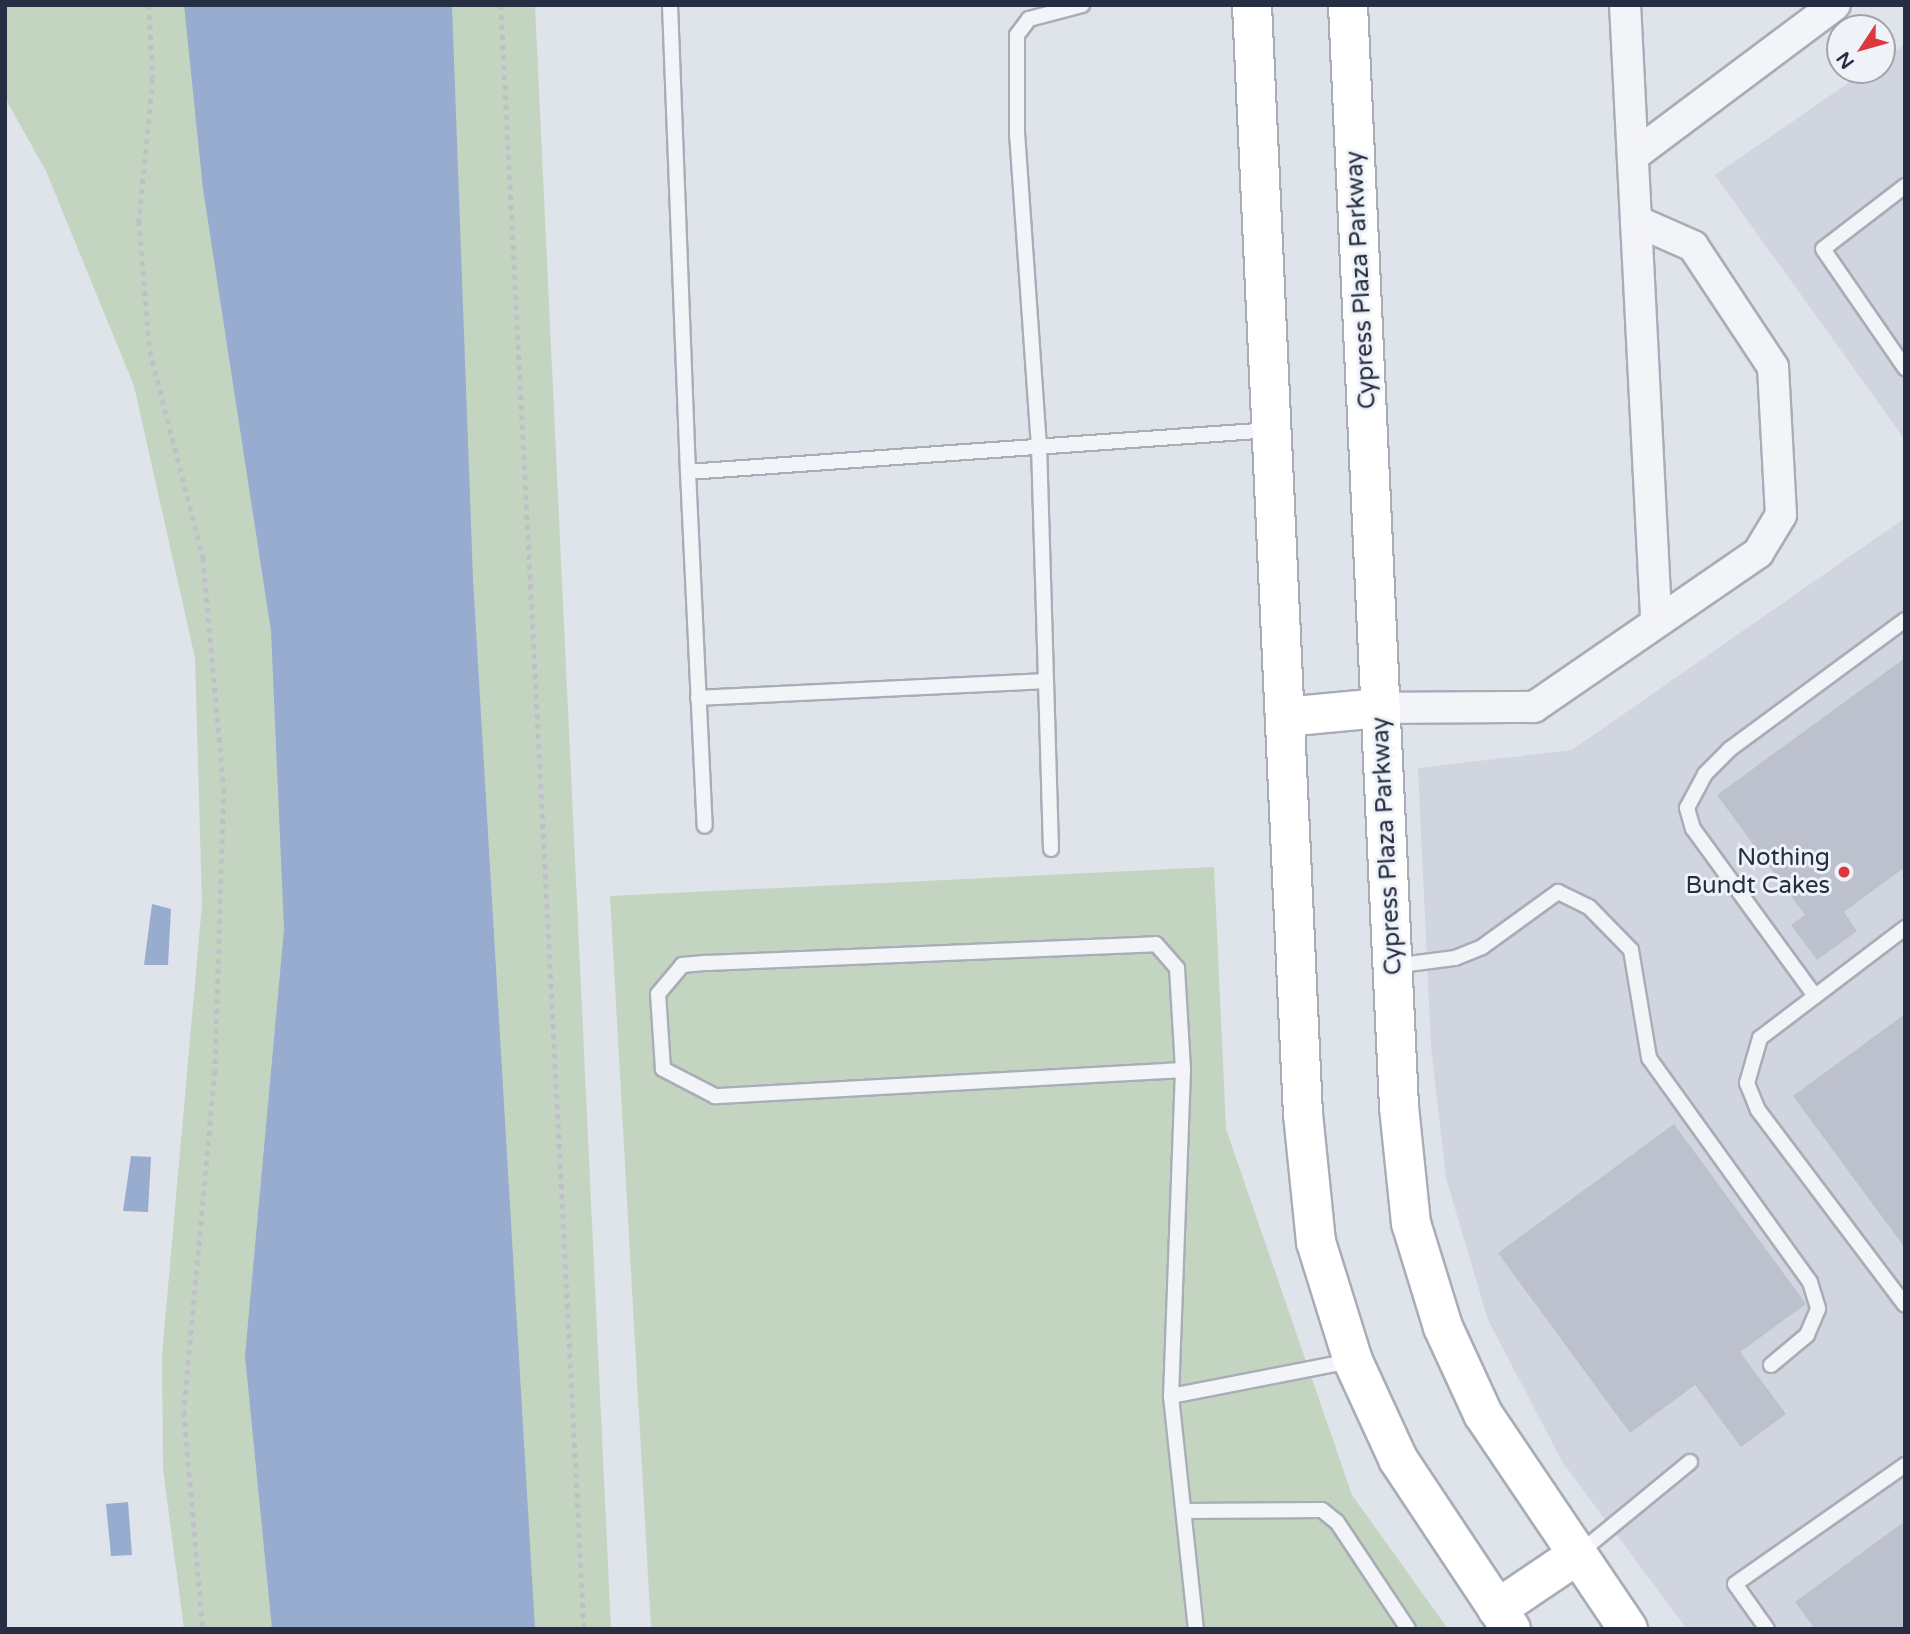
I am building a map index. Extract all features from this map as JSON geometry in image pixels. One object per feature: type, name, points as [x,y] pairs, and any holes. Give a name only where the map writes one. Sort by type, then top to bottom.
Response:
[{"type":"street","points":[[1252,5],[1285,717],[1314,1229],[1353,1361],[1398,1459],[1504,1619],[1574,1557]]},
{"type":"street","name":"Cypress Plaza Parkway","points":[[1349,5],[1392,966],[1415,1236],[1443,1327],[1483,1414],[1574,1557],[1628,1629]]},
{"type":"street","points":[[1625,5],[1637,153],[1636,221],[1656,619]]},
{"type":"street","points":[[1637,153],[1836,5]]},
{"type":"street","points":[[1285,717],[1381,708],[1534,707],[1656,619],[1758,552],[1781,515],[1773,366],[1693,246],[1636,221]]},
{"type":"lane","points":[[670,5],[705,826]]},
{"type":"lane","points":[[1051,849],[1040,447],[1017,136],[1017,35],[1029,19],[1082,5]]},
{"type":"lane","points":[[1905,187],[1823,249],[1905,368]]},
{"type":"lane","points":[[688,472],[1272,430]]},
{"type":"lane","points":[[1815,996],[1693,829],[1687,808],[1705,774],[1730,749],[1905,620]]},
{"type":"lane","points":[[698,698],[1046,681]]},
{"type":"lane","points":[[1392,966],[1455,958],[1482,947],[1558,892],[1589,907],[1631,950],[1649,1058],[1810,1282],[1818,1309],[1807,1335],[1771,1365]]},
{"type":"lane","points":[[1905,928],[1760,1038],[1747,1083],[1758,1110],[1905,1305]]},
{"type":"lane","points":[[1183,1070],[715,1096],[663,1069],[658,995],[682,965],[1156,944],[1177,968],[1183,1070],[1171,1396],[1196,1629]]},
{"type":"lane","points":[[1171,1396],[1353,1361]]},
{"type":"lane","points":[[1574,1557],[1690,1462]]},
{"type":"lane","points":[[1767,1629],[1735,1584],[1905,1465]]},
{"type":"lane","points":[[1185,1511],[1322,1510],[1337,1522],[1408,1629]]},
{"type":"path","points":[[149,5],[153,79],[139,221],[150,351],[203,558],[224,789],[215,1071],[184,1412],[203,1629]]},
{"type":"path","points":[[501,5],[584,1629]]},
{"type":"shaded area","points":[[1905,44],[1905,440],[1715,175],[1847,84],[1896,84],[1896,50]]},
{"type":"shaded area","points":[[1905,518],[1905,1629],[1687,1629],[1563,1463],[1488,1320],[1446,1178],[1431,1047],[1418,768],[1572,750]]},
{"type":"green space","points":[[5,5],[535,5],[611,1629],[184,1629],[163,1469],[162,1355],[202,904],[195,658],[134,386],[46,171],[5,98]]},
{"type":"green space","points":[[1214,867],[1226,1129],[1352,1495],[1448,1629],[651,1629],[610,896]]},
{"type":"water","points":[[184,5],[452,5],[473,579],[535,1629],[272,1629],[245,1356],[284,929],[271,631],[203,189]]},
{"type":"water","points":[[152,904],[171,909],[168,965],[144,965]]},
{"type":"water","points":[[131,1156],[151,1157],[148,1212],[123,1211]]},
{"type":"water","points":[[128,1502],[132,1555],[111,1556],[106,1504]]},
{"type":"building","points":[[1905,658],[1905,867],[1844,912],[1857,931],[1817,960],[1791,925],[1805,915],[1717,795]]},
{"type":"building","points":[[1905,1014],[1905,1248],[1793,1096]]},
{"type":"building","points":[[1674,1124],[1806,1304],[1740,1352],[1786,1414],[1741,1447],[1695,1385],[1630,1433],[1498,1253]]},
{"type":"building","points":[[1905,1521],[1905,1629],[1815,1629],[1795,1602]]},
{"type":"place","name":"Nothing Bundt Cakes","points":[[1844,872]]}]
